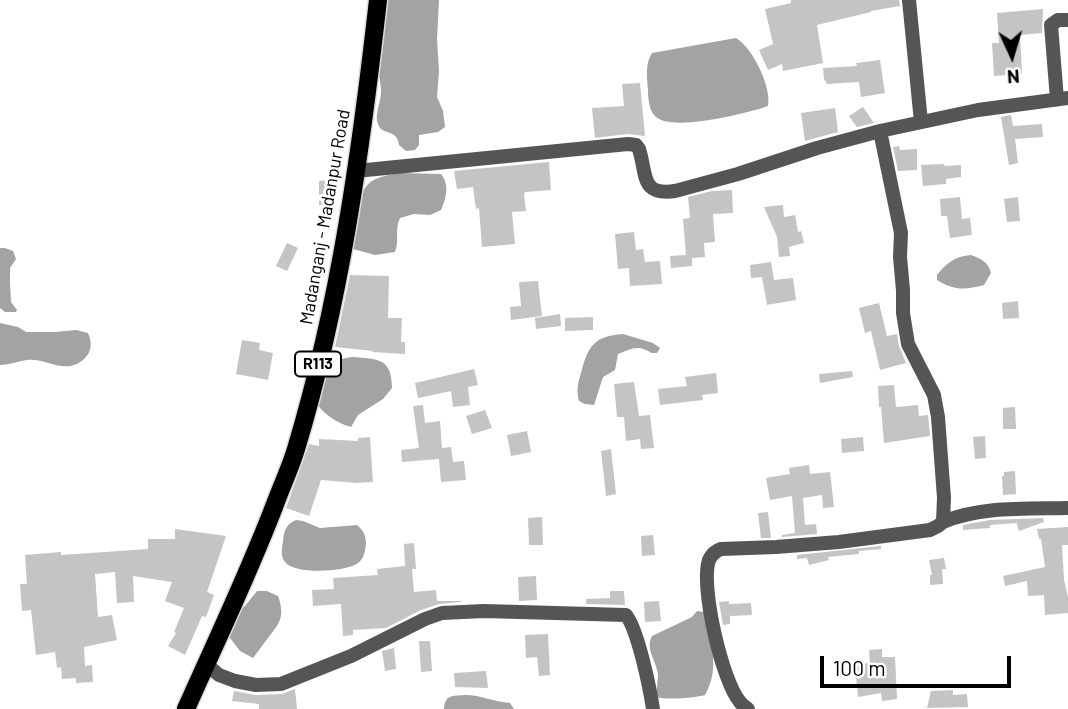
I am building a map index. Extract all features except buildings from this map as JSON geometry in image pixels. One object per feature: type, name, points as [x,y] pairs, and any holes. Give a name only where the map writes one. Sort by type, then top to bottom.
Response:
[{"type":"main road","name":"Madanganj - Madanpur Road","points":[[186,709],[260,546],[295,451],[327,331],[356,171],[378,0]]},
{"type":"street","points":[[909,0],[921,122]]},
{"type":"street","points":[[356,171],[628,144],[636,145],[639,149],[649,186],[654,191],[664,193],[738,174],[880,131],[978,110],[1063,98],[1051,24],[1058,20],[1068,20]]},
{"type":"street","points":[[880,131],[901,233],[903,313],[908,344],[934,395],[938,417],[944,498],[943,522]]},
{"type":"street","points":[[748,709],[732,689],[712,622],[707,578],[714,552],[721,549],[839,542],[930,530],[954,517],[979,512],[1068,508]]},
{"type":"street","points":[[206,664],[235,681],[256,685],[281,684],[351,656],[442,613],[484,611],[626,615],[631,621],[653,709]]},
{"type":"shaded area","points":[[385,0],[439,0],[437,97],[443,111],[445,127],[438,132],[419,135],[419,145],[415,150],[406,151],[393,134],[380,128],[377,120],[381,92],[377,52]]},
{"type":"shaded area","points":[[736,38],[749,50],[760,69],[767,89],[768,106],[727,117],[692,122],[663,121],[655,116],[649,104],[647,75],[652,53]]},
{"type":"shaded area","points":[[399,173],[441,174],[446,187],[446,197],[441,210],[430,215],[414,214],[400,218],[395,252],[375,255],[353,249],[350,242],[363,192],[375,179]]},
{"type":"shaded area","points":[[0,248],[13,251],[16,259],[10,268],[10,283],[11,302],[16,312],[5,312],[0,308]]},
{"type":"shaded area","points":[[971,255],[984,261],[990,269],[991,273],[984,285],[960,288],[937,280],[937,275],[948,264]]},
{"type":"shaded area","points":[[0,323],[18,327],[26,332],[76,330],[88,333],[90,349],[85,358],[71,366],[34,360],[0,365]]},
{"type":"shaded area","points":[[623,334],[653,343],[660,348],[657,353],[635,348],[618,354],[615,370],[603,377],[594,405],[579,401],[578,383],[590,349],[605,337]]},
{"type":"shaded area","points":[[352,357],[382,362],[389,371],[392,388],[383,399],[358,415],[351,427],[329,416],[313,398],[322,368],[333,361]]},
{"type":"shaded area","points":[[296,520],[320,528],[357,525],[366,538],[362,559],[352,566],[332,570],[309,570],[291,566],[283,560],[282,546],[286,528]]},
{"type":"shaded area","points":[[257,591],[267,591],[278,596],[281,616],[278,625],[253,658],[240,651],[227,634],[233,614],[245,606]]},
{"type":"shaded area","points":[[697,611],[704,612],[713,654],[710,685],[705,695],[657,697],[658,674],[650,645],[652,636],[692,617]]},
{"type":"shaded area","points":[[465,695],[510,703],[514,709],[444,709],[448,698]]}]
